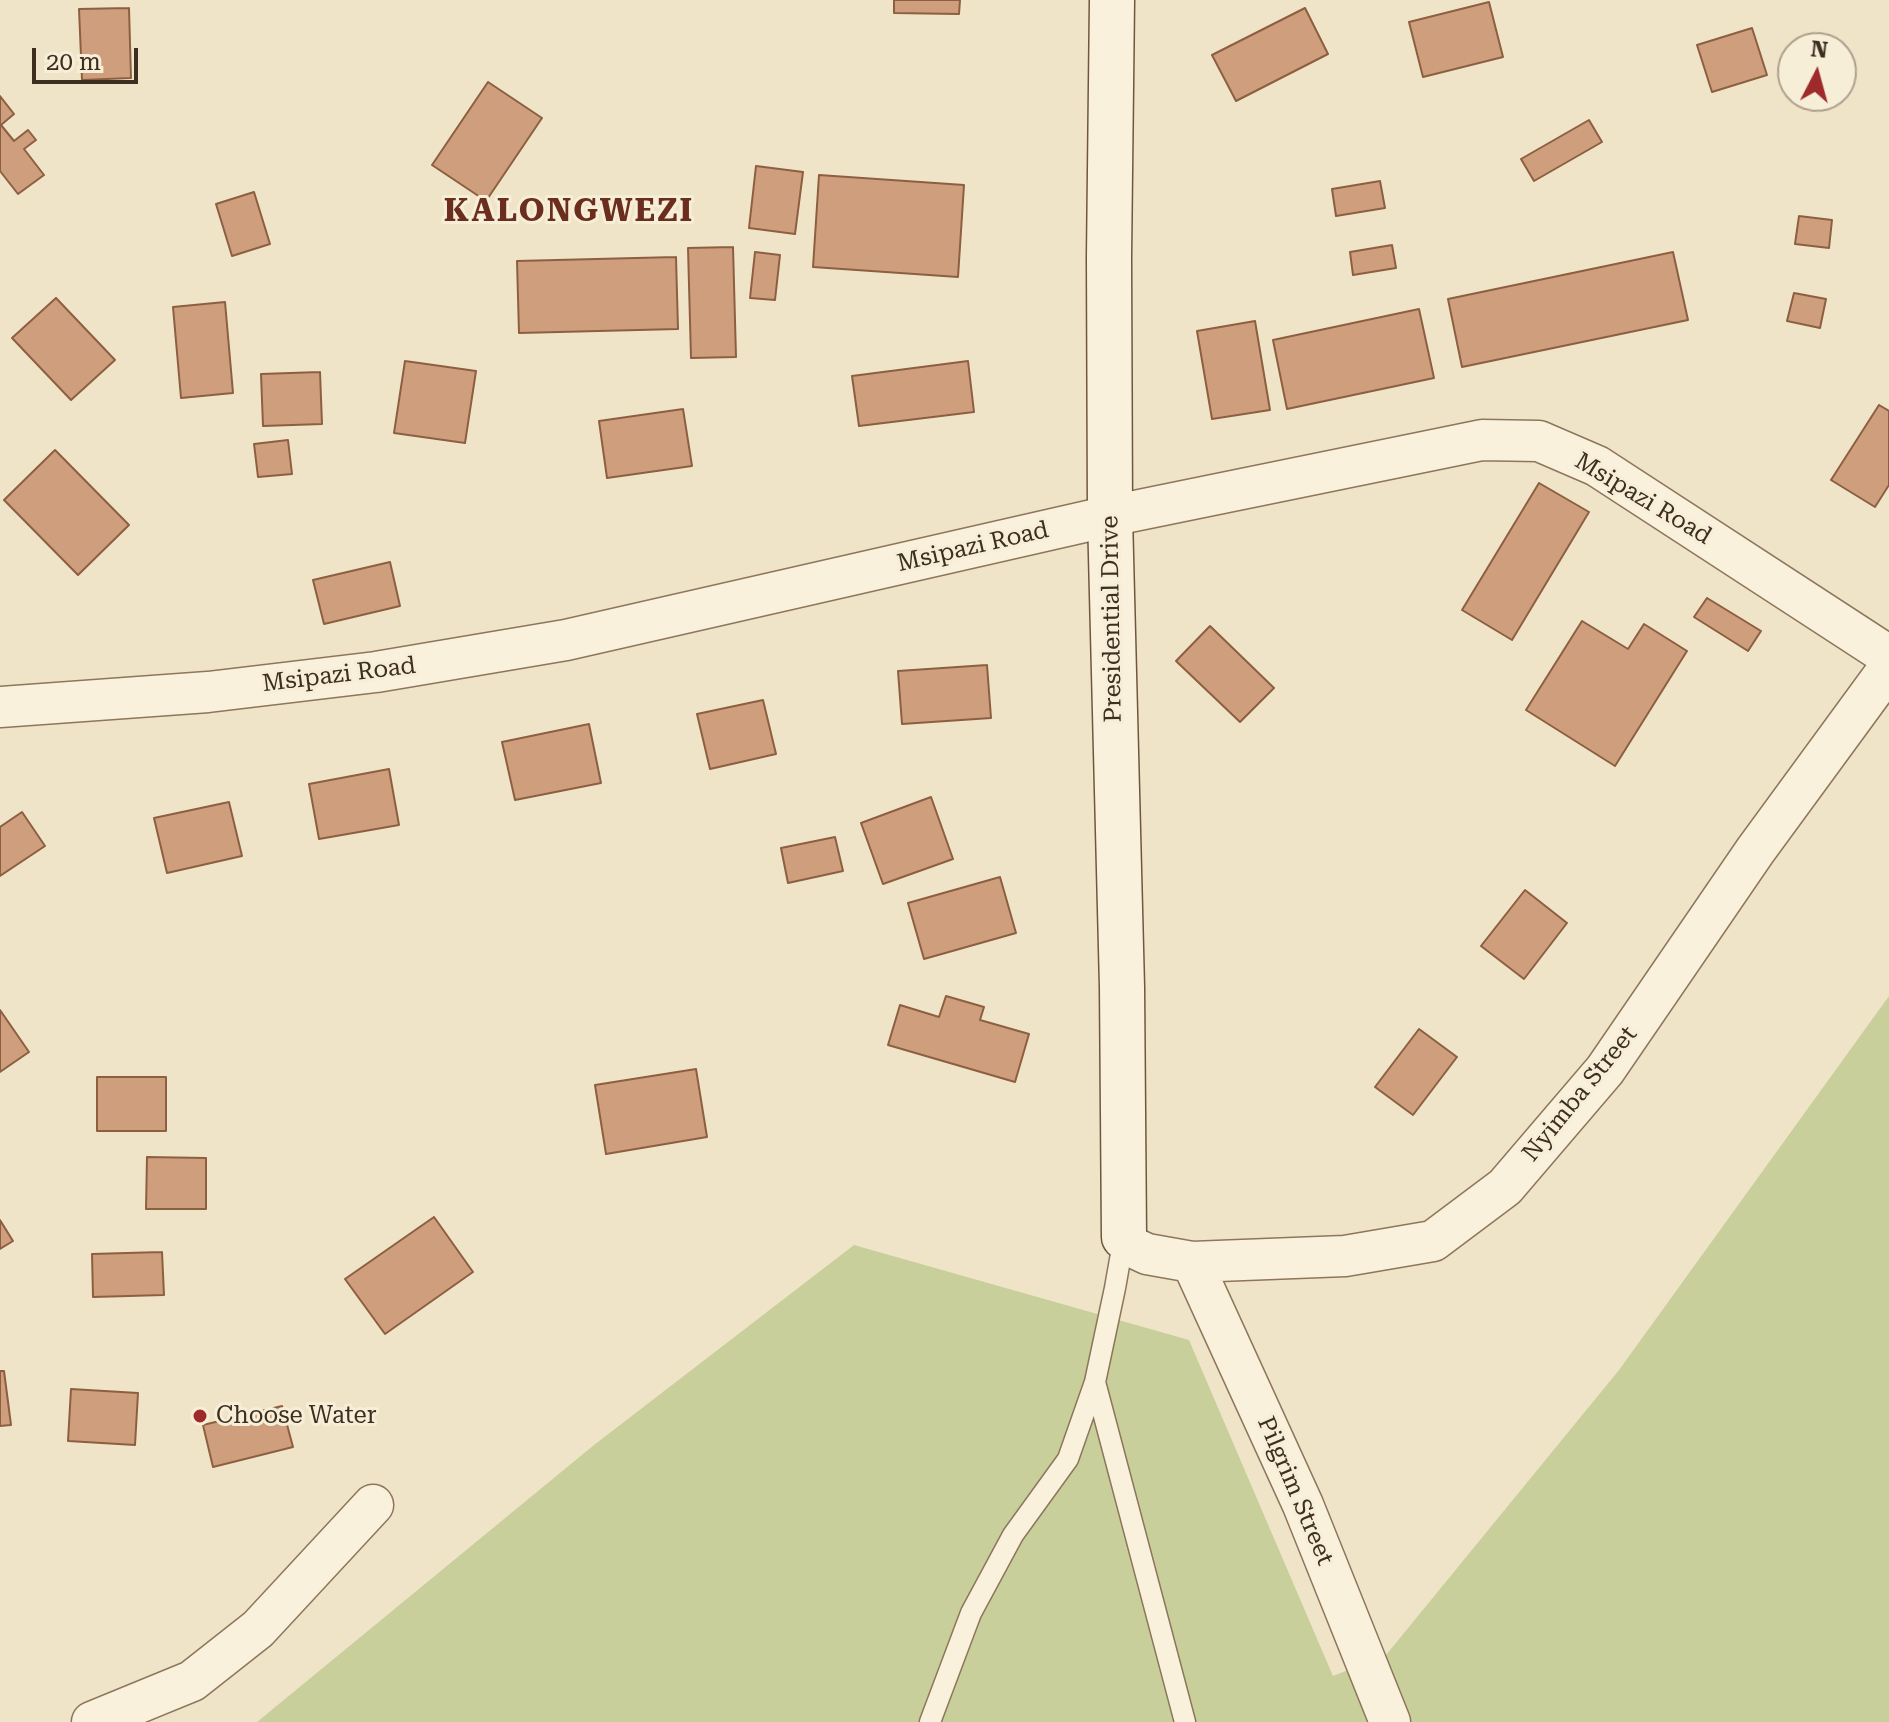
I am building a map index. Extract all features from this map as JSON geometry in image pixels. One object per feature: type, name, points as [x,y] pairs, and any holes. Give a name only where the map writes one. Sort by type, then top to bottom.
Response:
[{"type":"street","name":"Presidential Drive","points":[[1112,0],[1110,516],[1122,987],[1124,1237]]},
{"type":"street","name":"Msipazi Road","points":[[0,707],[208,692],[376,672],[552,643],[1110,516],[1482,440],[1539,441],[1597,466],[1889,656]]},
{"type":"street","name":"Nyimba Street","points":[[1124,1237],[1132,1247],[1147,1254],[1192,1262],[1345,1256],[1433,1241],[1505,1187],[1605,1070],[1755,851],[1889,668]]},
{"type":"street","name":"Pilgrim Street","points":[[1192,1262],[1303,1505],[1390,1722]]},
{"type":"street","points":[[92,1722],[192,1681],[258,1629],[373,1505]]},
{"type":"lane","points":[[930,1722],[971,1613],[1013,1535],[1068,1459],[1095,1382],[1124,1237]]},
{"type":"lane","points":[[1095,1382],[1185,1722]]},
{"type":"green space","points":[[1889,996],[1889,1722],[257,1722],[594,1445],[854,1245],[1189,1340],[1333,1676],[1386,1655],[1619,1370]]},
{"type":"building","points":[[894,0],[960,0],[959,14],[894,13]]},
{"type":"building","points":[[1489,2],[1503,57],[1423,77],[1409,22]]},
{"type":"building","points":[[129,8],[131,78],[82,80],[79,9]]},
{"type":"building","points":[[1305,8],[1328,54],[1236,101],[1212,55]]},
{"type":"building","points":[[1752,28],[1767,75],[1712,92],[1697,45]]},
{"type":"building","points":[[488,82],[542,118],[486,201],[432,165]]},
{"type":"building","points":[[0,96],[14,114],[1,125],[14,141],[28,130],[36,140],[24,149],[44,175],[18,194],[0,171]]},
{"type":"building","points":[[1589,120],[1602,142],[1534,181],[1521,159]]},
{"type":"building","points":[[756,166],[803,172],[795,234],[749,228]]},
{"type":"building","points":[[819,175],[964,185],[958,277],[813,267]]},
{"type":"building","points":[[1380,181],[1385,208],[1336,216],[1332,189]]},
{"type":"building","points":[[254,192],[270,244],[232,256],[216,204]]},
{"type":"building","points":[[1799,216],[1832,220],[1829,248],[1795,244]]},
{"type":"building","points":[[1392,245],[1396,268],[1353,275],[1350,252]]},
{"type":"building","points":[[733,247],[736,357],[691,358],[688,248]]},
{"type":"building","points":[[755,252],[780,255],[775,300],[750,298]]},
{"type":"building","points":[[1673,252],[1688,320],[1462,367],[1448,299]]},
{"type":"building","points":[[676,257],[678,329],[519,333],[517,261]]},
{"type":"building","points":[[1794,293],[1826,299],[1820,328],[1787,321]]},
{"type":"building","points":[[56,298],[115,360],[71,400],[12,338]]},
{"type":"building","points":[[225,302],[233,393],[181,398],[173,307]]},
{"type":"building","points":[[1419,309],[1434,378],[1287,409],[1273,340]]},
{"type":"building","points":[[1255,321],[1270,410],[1212,419],[1197,331]]},
{"type":"building","points":[[405,361],[476,371],[465,443],[394,433]]},
{"type":"building","points":[[968,361],[974,412],[859,426],[852,376]]},
{"type":"building","points":[[320,372],[322,424],[263,426],[261,374]]},
{"type":"building","points":[[1879,405],[1889,411],[1889,485],[1875,507],[1831,480]]},
{"type":"building","points":[[683,409],[692,466],[607,478],[599,421]]},
{"type":"building","points":[[288,440],[292,474],[258,477],[254,444]]},
{"type":"building","points":[[55,450],[129,525],[78,575],[4,500]]},
{"type":"building","points":[[1539,483],[1589,512],[1512,640],[1462,610]]},
{"type":"building","points":[[390,562],[400,606],[324,624],[313,580]]},
{"type":"building","points":[[1707,598],[1761,631],[1748,651],[1694,617]]},
{"type":"building","points":[[1582,621],[1628,649],[1644,624],[1687,651],[1615,766],[1526,710]]},
{"type":"building","points":[[1210,626],[1274,688],[1240,722],[1176,661]]},
{"type":"building","points":[[987,665],[991,718],[902,724],[898,671]]},
{"type":"building","points":[[763,700],[776,754],[710,769],[697,714]]},
{"type":"building","points":[[589,724],[601,783],[515,800],[502,742]]},
{"type":"building","points":[[389,769],[399,825],[319,839],[309,784]]},
{"type":"building","points":[[931,797],[953,859],[883,884],[861,823]]},
{"type":"building","points":[[229,802],[242,856],[167,873],[154,818]]},
{"type":"building","points":[[22,812],[45,846],[0,876],[0,827]]},
{"type":"building","points":[[835,837],[843,871],[788,883],[781,848]]},
{"type":"building","points":[[1000,877],[1016,933],[924,959],[908,903]]},
{"type":"building","points":[[1525,890],[1567,923],[1524,979],[1481,946]]},
{"type":"building","points":[[946,996],[984,1007],[980,1020],[1029,1034],[1015,1082],[888,1045],[900,1005],[939,1017]]},
{"type":"building","points":[[0,1010],[29,1052],[0,1072]]},
{"type":"building","points":[[1419,1029],[1457,1057],[1413,1115],[1375,1087]]},
{"type":"building","points":[[696,1069],[707,1137],[606,1154],[595,1085]]},
{"type":"building","points":[[97,1077],[166,1077],[166,1131],[97,1131]]},
{"type":"building","points":[[147,1157],[206,1158],[206,1209],[146,1209]]},
{"type":"building","points":[[434,1217],[473,1272],[385,1334],[345,1279]]},
{"type":"building","points":[[0,1220],[13,1241],[0,1249]]},
{"type":"building","points":[[162,1252],[164,1295],[93,1297],[92,1254]]},
{"type":"building","points":[[0,1371],[4,1371],[11,1425],[0,1426]]},
{"type":"building","points":[[71,1389],[138,1393],[135,1445],[68,1441]]},
{"type":"building","points":[[282,1406],[293,1447],[213,1467],[203,1425]]},
{"type":"place","name":"Choose Water","points":[[200,1416]]},
{"type":"district","name":"KALONGWEZI","points":[[569,212]]}]
